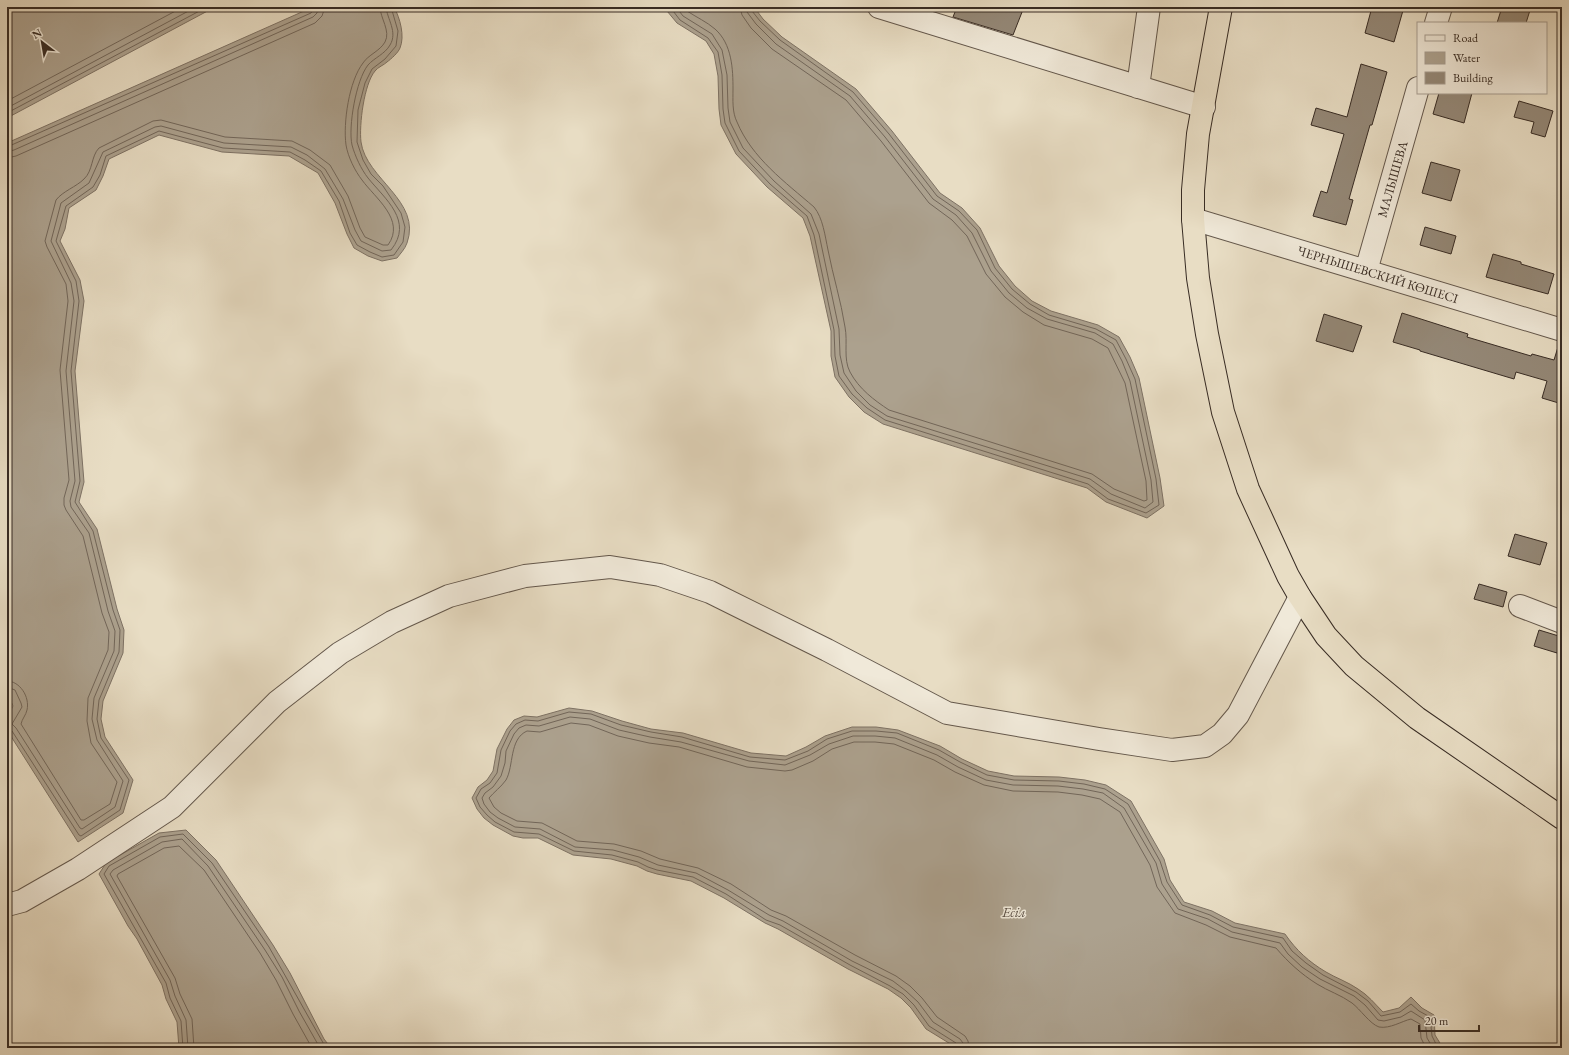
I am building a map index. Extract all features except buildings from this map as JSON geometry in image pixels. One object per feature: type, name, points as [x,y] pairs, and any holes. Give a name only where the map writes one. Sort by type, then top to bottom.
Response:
[{"type":"highway","points":[[1221,7],[1198,134],[1193,190],[1193,218],[1198,278],[1207,334],[1223,412],[1248,489],[1288,576],[1300,597],[1326,636],[1354,666],[1417,718],[1562,818]]},
{"type":"street","points":[[879,7],[1204,107]]},
{"type":"street","points":[[1138,87],[1149,7]]},
{"type":"street","points":[[1436,22],[1441,7]]},
{"type":"street","name":"МАЛЫШЕВА","points":[[1366,271],[1417,92]]},
{"type":"street","name":"ЧЕРНЫШЕВСКИЙ КӨШЕСІ","points":[[1193,218],[1562,330]]},
{"type":"street","points":[[7,905],[22,901],[78,869],[172,807],[277,702],[340,653],[392,622],[449,596],[525,576],[610,567],[660,575],[710,592],[947,713],[1172,750],[1205,746],[1222,734],[1238,715],[1300,597]]},
{"type":"street","points":[[1520,606],[1562,622]]},
{"type":"water","points":[[7,7],[215,7],[7,118]]},
{"type":"water","points":[[313,7],[394,7],[398,16],[402,33],[400,48],[392,58],[376,70],[371,77],[363,105],[361,135],[361,142],[365,155],[372,167],[400,202],[407,215],[410,228],[407,243],[397,258],[382,261],[368,256],[354,248],[335,203],[318,173],[289,156],[222,152],[159,135],[109,159],[96,190],[69,208],[65,229],[60,241],[80,280],[84,301],[75,371],[84,482],[79,502],[97,529],[117,609],[124,630],[123,653],[103,701],[101,719],[105,737],[133,780],[123,813],[78,842],[7,730],[8,716],[13,706],[7,692],[7,143]]},
{"type":"water","points":[[666,7],[754,7],[763,19],[782,37],[856,89],[892,131],[940,193],[962,208],[980,228],[999,266],[1015,286],[1032,301],[1051,311],[1098,325],[1119,337],[1139,378],[1160,478],[1164,506],[1147,518],[1106,502],[1087,488],[883,424],[864,412],[849,397],[835,377],[831,356],[831,331],[810,236],[803,218],[767,187],[736,154],[721,125],[718,76],[714,54],[706,41],[677,23],[667,11]]},
{"type":"water","name":"Есіл","points":[[569,708],[592,711],[651,729],[683,733],[751,753],[786,756],[825,736],[852,727],[876,727],[898,730],[940,746],[962,759],[988,771],[1014,776],[1059,777],[1085,780],[1106,785],[1131,801],[1164,859],[1170,880],[1184,902],[1212,911],[1235,923],[1285,934],[1308,960],[1326,972],[1362,991],[1383,1012],[1399,1008],[1411,997],[1422,1008],[1434,1015],[1435,1035],[1443,1048],[957,1048],[926,1029],[911,1008],[901,998],[888,989],[848,969],[765,923],[724,898],[691,881],[657,874],[637,866],[611,859],[573,855],[538,838],[513,836],[493,825],[484,818],[477,809],[472,798],[478,787],[487,780],[493,771],[497,749],[507,729],[514,720],[524,716],[537,717]]},
{"type":"water","points":[[186,830],[216,860],[273,945],[290,973],[324,1039],[331,1048],[179,1048],[177,1022],[166,999],[162,985],[99,874],[106,863],[159,833]]}]
